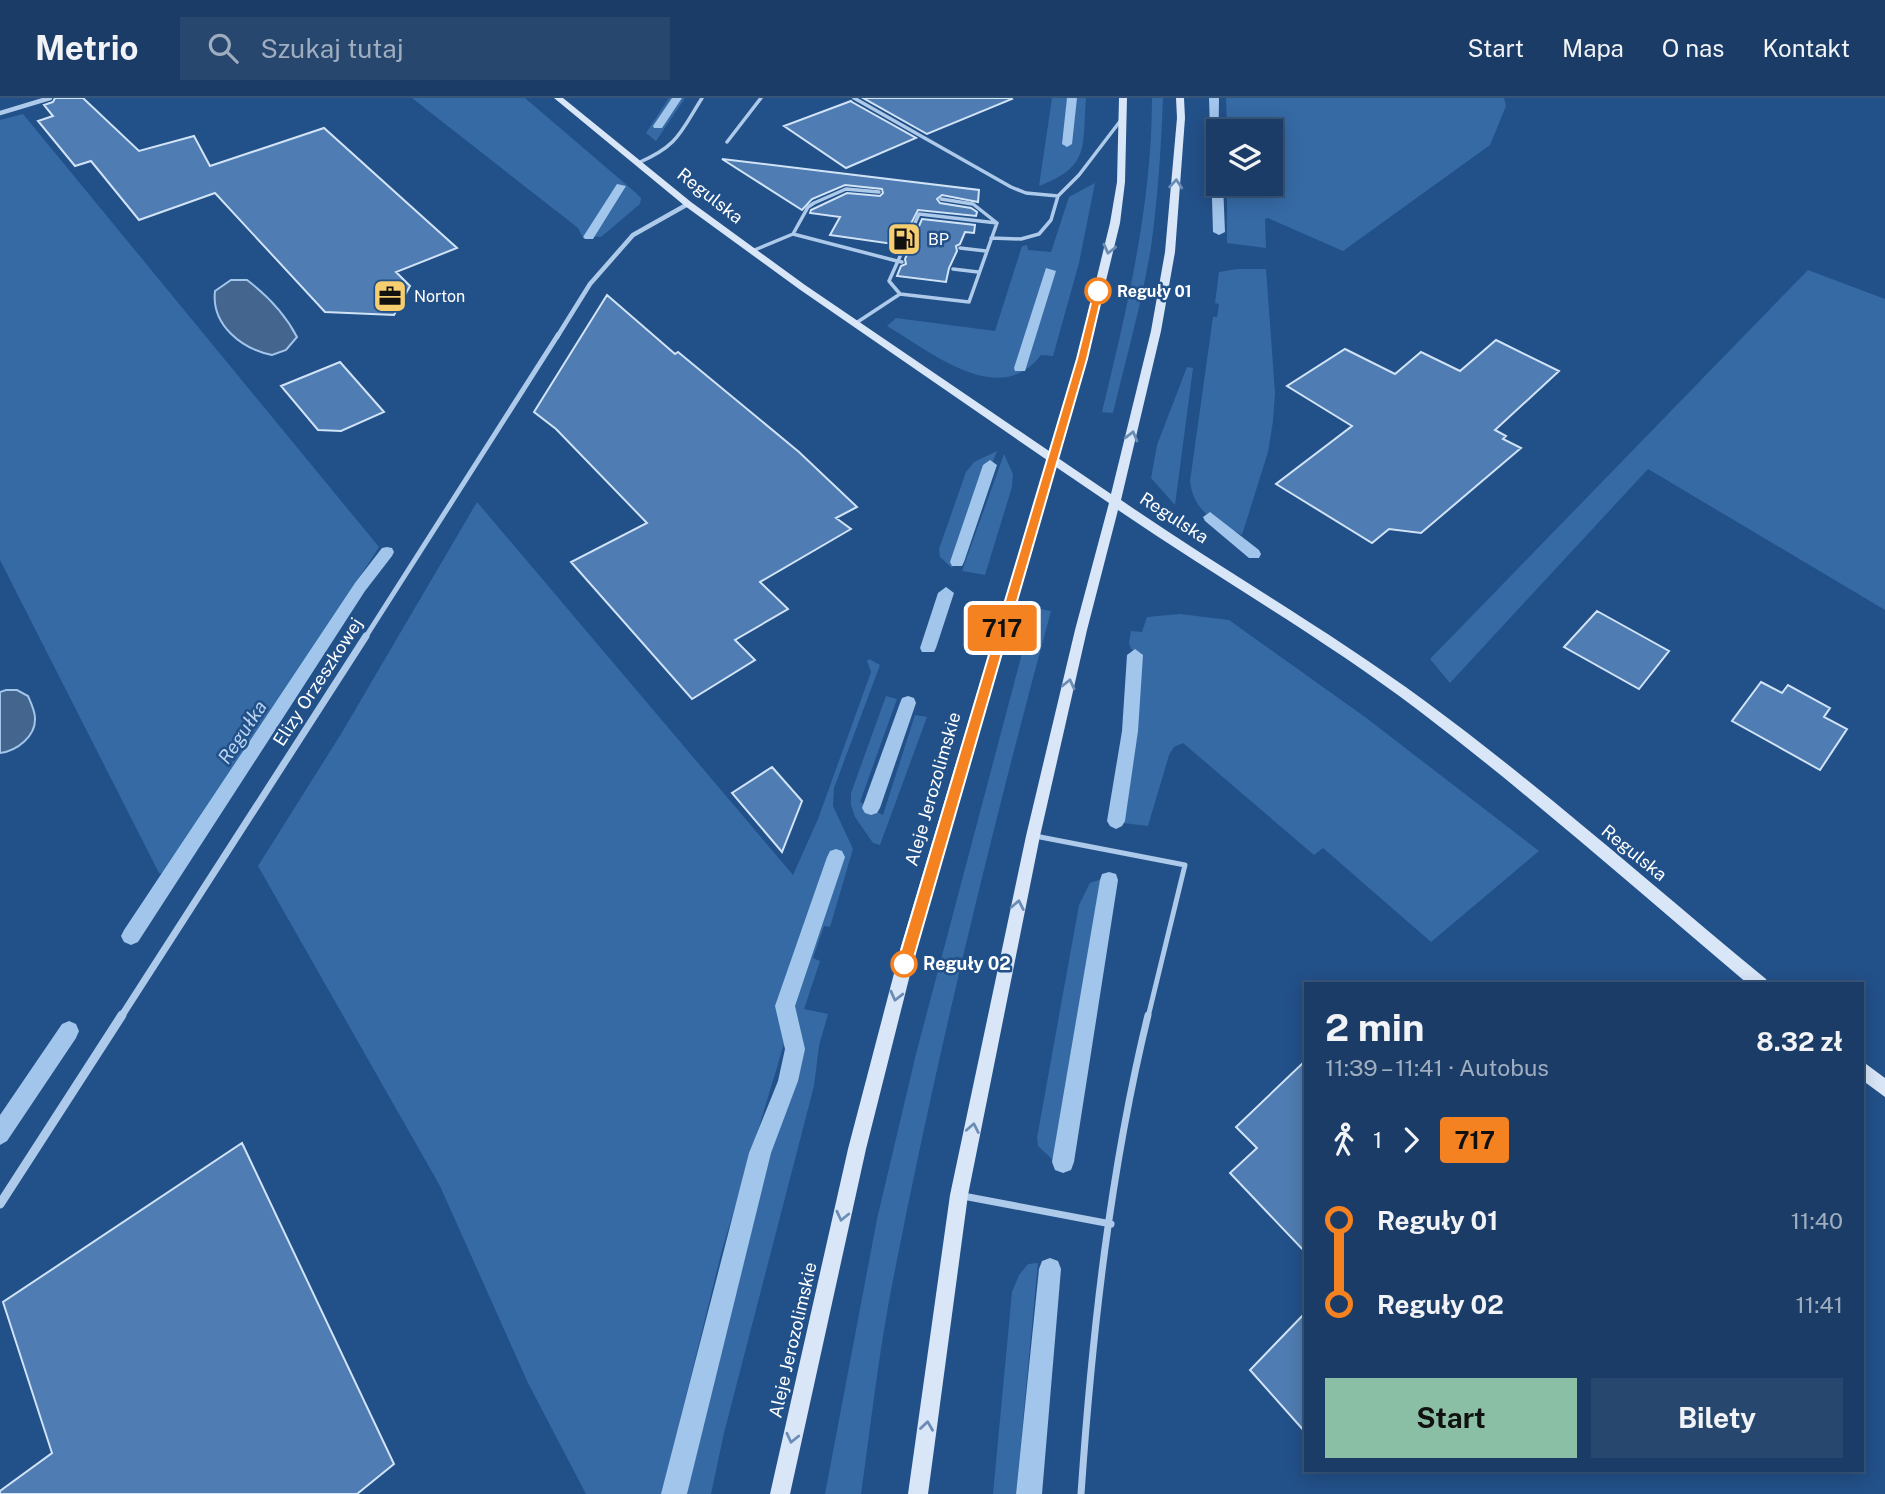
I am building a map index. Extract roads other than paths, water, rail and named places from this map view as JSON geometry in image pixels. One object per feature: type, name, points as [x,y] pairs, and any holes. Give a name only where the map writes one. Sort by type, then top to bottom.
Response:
[{"type":"main road","name":"Regulska","points":[[558,98],[688,204],[752,251],[1053,460],[1340,647],[1422,706],[1505,771],[1758,982]]},
{"type":"main road","name":"Aleje Jerozolimskie","points":[[780,1494],[857,1149],[910,943],[1082,359],[1115,223],[1121,182],[1124,98]]},
{"type":"main road","points":[[918,1494],[959,1195],[1033,836],[1081,630],[1156,331],[1170,252],[1181,118],[1180,98]]},
{"type":"main road","points":[[1864,1071],[1885,1089]]},
{"type":"street","points":[[0,113],[50,98]]},
{"type":"street","name":"Elizy Orzeszkowej","points":[[0,1204],[500,429],[590,284],[633,235],[688,204]]},
{"type":"lane","points":[[638,163],[663,153],[672,145],[702,98]]},
{"type":"lane","points":[[727,142],[761,98]]},
{"type":"lane","points":[[854,98],[1011,187],[1026,193],[1058,196]]},
{"type":"lane","points":[[992,238],[1021,239],[1039,234],[1051,219],[1058,196],[1079,175],[1123,117]]},
{"type":"lane","points":[[793,234],[808,207],[814,202],[846,189],[879,192]]},
{"type":"lane","points":[[941,199],[973,204],[997,223]]},
{"type":"lane","points":[[919,214],[997,223],[969,302],[900,293],[889,281],[919,214]]},
{"type":"lane","points":[[752,251],[793,234],[899,262]]},
{"type":"lane","points":[[960,248],[986,251]]},
{"type":"lane","points":[[953,269],[978,272]]},
{"type":"lane","points":[[856,323],[900,293]]},
{"type":"lane","points":[[1033,836],[1185,865],[1141,1045],[1111,1224],[1091,1351],[1081,1494]]},
{"type":"lane","points":[[959,1195],[1111,1224]]},
{"type":"waterway","name":"Regułka","points":[[658,126],[677,98]]},
{"type":"waterway","points":[[1067,144],[1072,98]]},
{"type":"waterway","points":[[1214,98],[1219,232]]},
{"type":"waterway","name":"Regułka","points":[[589,237],[621,186]]},
{"type":"waterway","points":[[1020,368],[1050,271]]},
{"type":"waterway","points":[[957,562],[990,465]]},
{"type":"waterway","points":[[1210,517],[1254,554]]},
{"type":"waterway","name":"Regułka","points":[[131,936],[360,587],[387,552]]},
{"type":"waterway","points":[[928,648],[946,593]]},
{"type":"waterway","points":[[1116,821],[1130,731],[1135,655]]},
{"type":"waterway","points":[[871,808],[908,703]]},
{"type":"waterway","points":[[674,1494],[760,1153],[788,1081],[795,1049],[785,1006],[836,857]]},
{"type":"waterway","points":[[1063,1162],[1109,880]]},
{"type":"waterway","name":"Regułka","points":[[0,1134],[69,1031]]},
{"type":"waterway","points":[[1029,1494],[1050,1269]]},
{"type":"place","name":"BP","points":[[904,239]]},
{"type":"place","name":"Reguły 01","points":[[1098,291]]},
{"type":"place","name":"Norton","points":[[390,296]]},
{"type":"place","name":"Reguły 02","points":[[904,964]]}]
